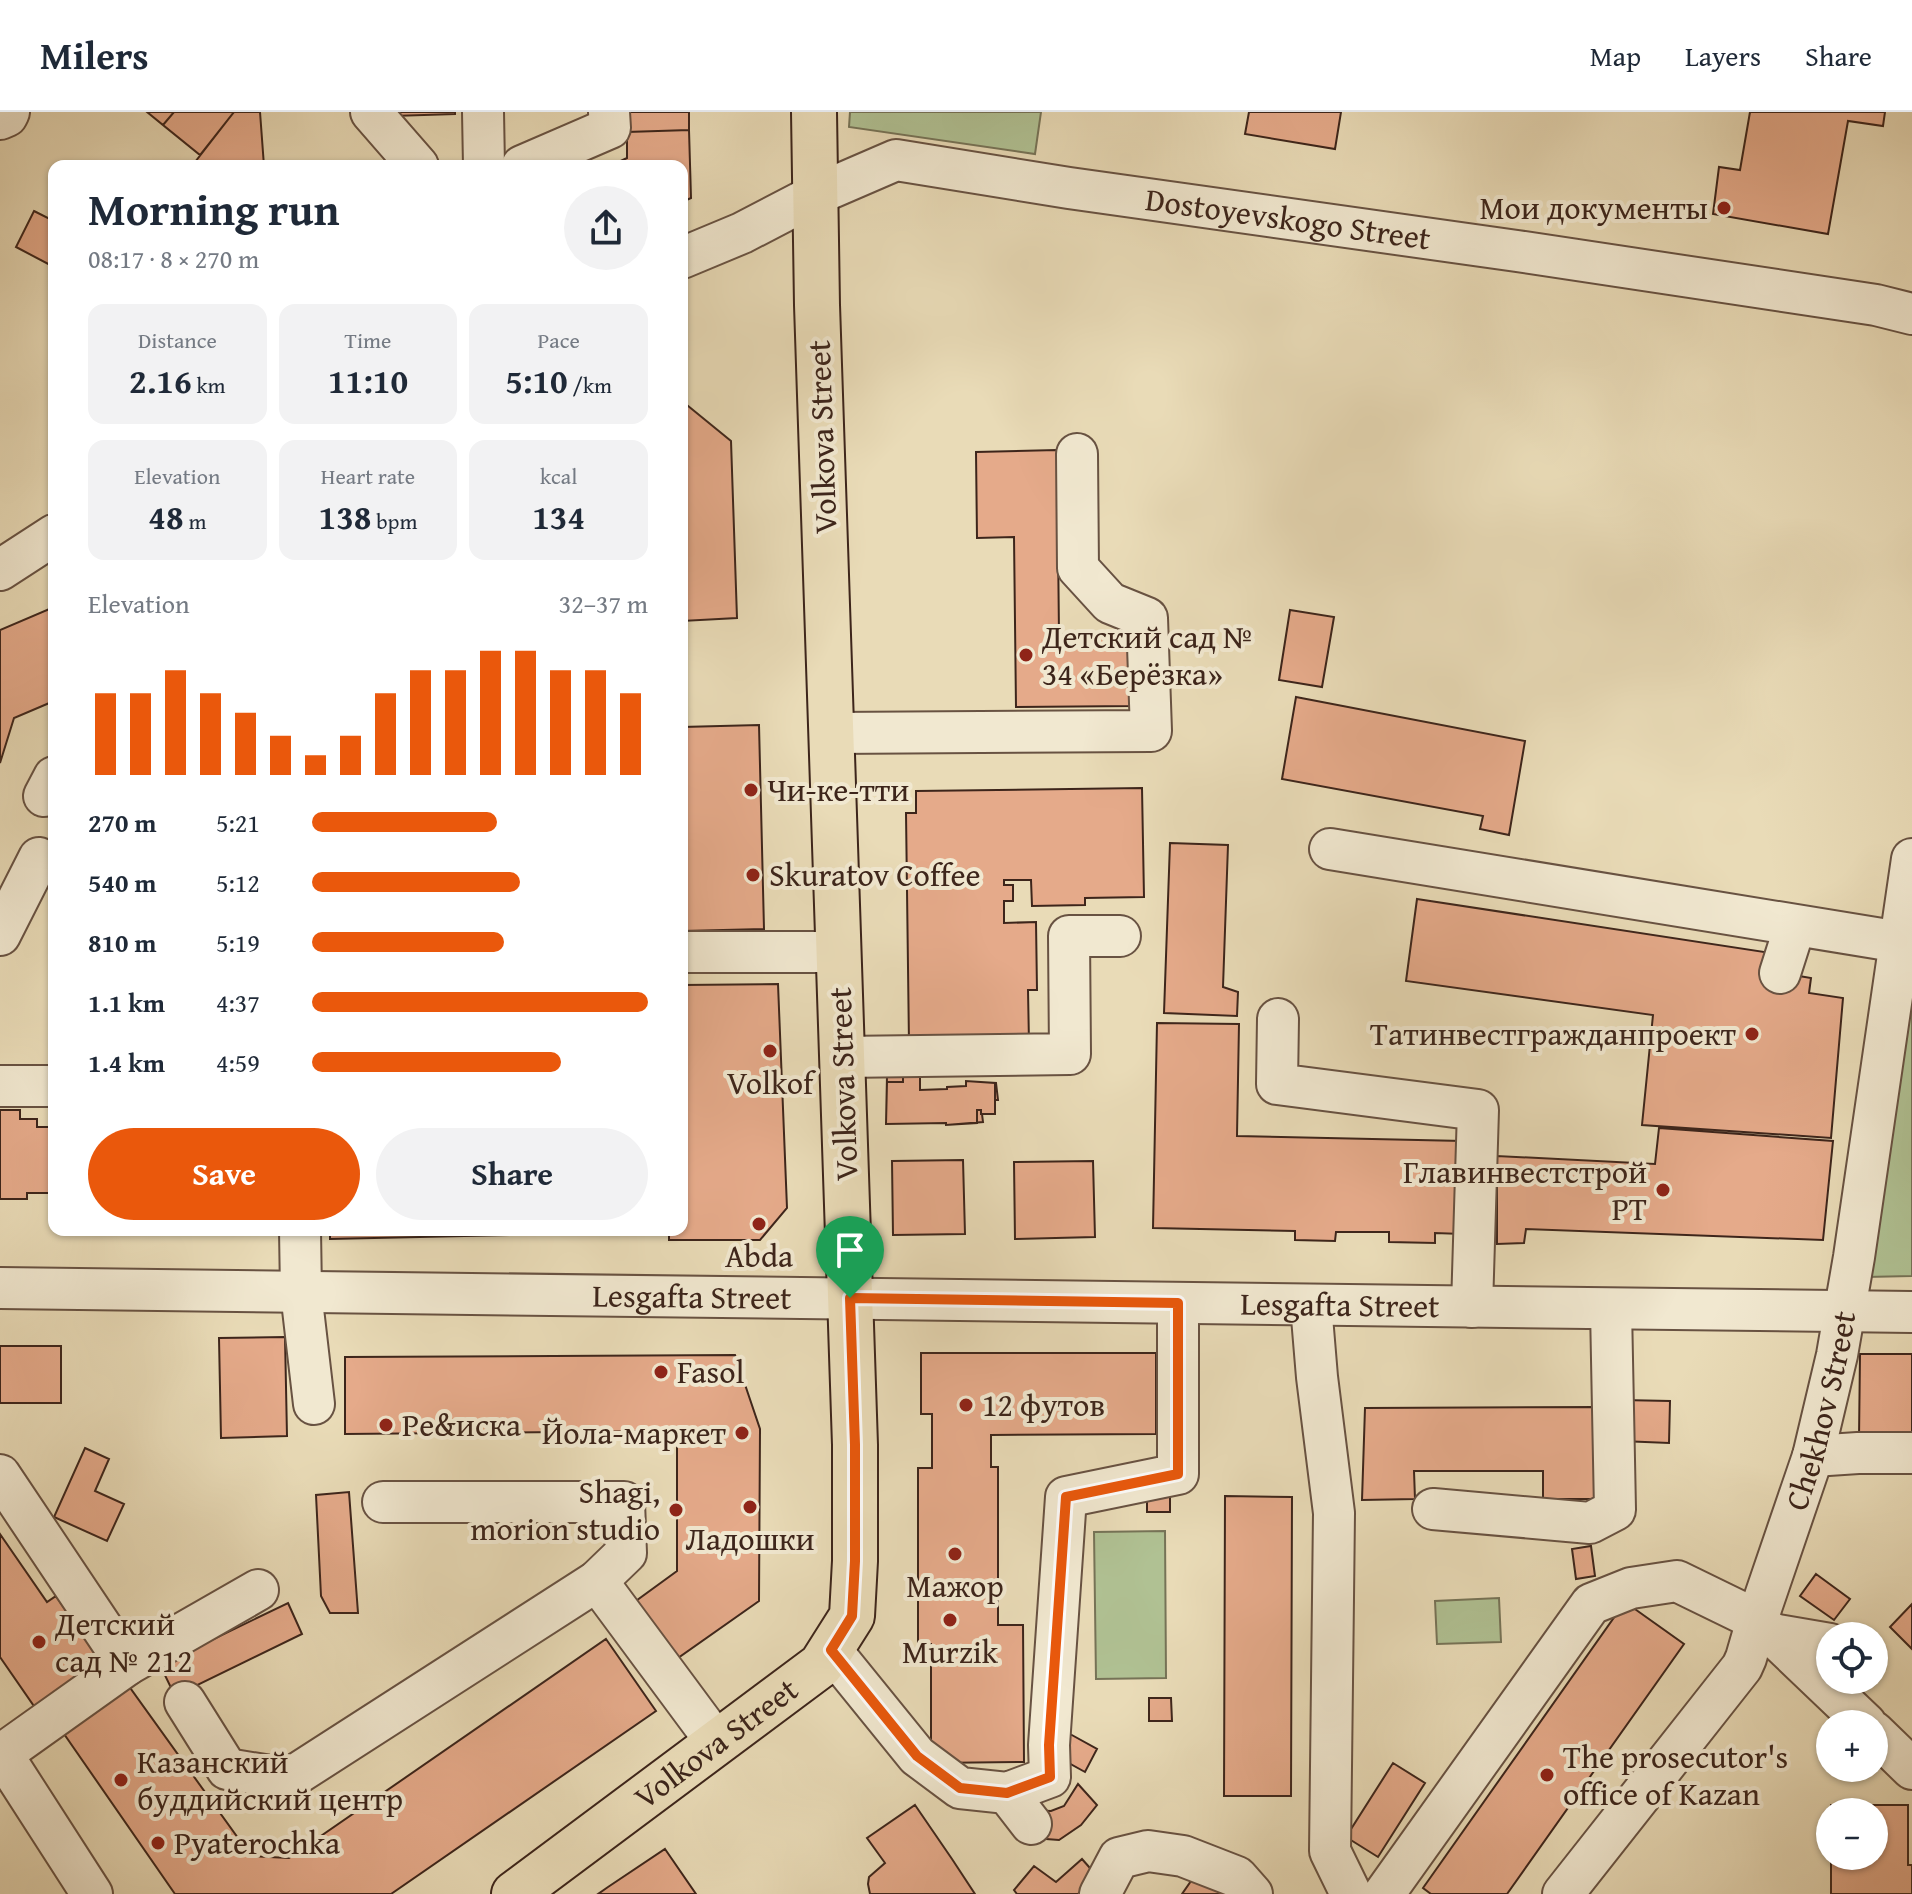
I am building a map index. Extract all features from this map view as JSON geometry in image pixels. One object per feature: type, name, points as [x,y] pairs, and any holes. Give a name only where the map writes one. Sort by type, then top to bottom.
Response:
[{"type":"main road","name":"Volkova Street","points":[[514,1894],[821,1665],[852,1616],[855,1445],[817,292],[814,112]]},
{"type":"street","points":[[0,119],[9,112]]},
{"type":"street","points":[[371,112],[413,160]]},
{"type":"street","points":[[483,112],[484,160]]},
{"type":"street","points":[[536,160],[610,128],[609,112]]},
{"type":"street","name":"Dostoyevskogo Street","points":[[688,256],[896,160],[1876,305],[1912,314]]},
{"type":"street","points":[[832,733],[1151,731],[1147,618],[1110,603],[1078,568],[1077,454]]},
{"type":"street","points":[[0,570],[48,539]]},
{"type":"street","points":[[1330,849],[1900,942]]},
{"type":"street","points":[[0,935],[39,858]]},
{"type":"street","name":"Chekhov Street","points":[[1563,1894],[1742,1667],[1764,1627],[1813,1456],[1837,1355],[1912,859]]},
{"type":"street","points":[[1780,973],[1795,926]]},
{"type":"street","points":[[842,1057],[1070,1054],[1069,936],[1120,936]]},
{"type":"street","points":[[688,952],[839,952]]},
{"type":"street","points":[[1278,1019],[1277,1084],[1478,1110],[1472,1307]]},
{"type":"street","points":[[0,1086],[48,1086]]},
{"type":"street","points":[[300,1236],[301,1292],[314,1404]]},
{"type":"street","name":"Lesgafta Street","points":[[0,1288],[1912,1312]]},
{"type":"street","points":[[831,1650],[917,1756],[960,1788],[1007,1793],[1050,1777],[1049,1745],[1066,1497],[1178,1474],[1178,1303]]},
{"type":"street","points":[[1311,1305],[1334,1513],[1330,1851],[1351,1894]]},
{"type":"street","points":[[1433,1509],[1590,1523],[1615,1510],[1611,1309]]},
{"type":"street","points":[[1813,1456],[1912,1453]]},
{"type":"street","points":[[0,1475],[127,1665]]},
{"type":"street","points":[[185,1702],[227,1769],[289,1779],[597,1581],[626,1553],[624,1502],[383,1502]]},
{"type":"street","points":[[597,1581],[717,1743]]},
{"type":"street","points":[[1384,1894],[1591,1604],[1631,1588],[1677,1581],[1764,1627],[1816,1640]]},
{"type":"street","points":[[92,1894],[1,1752],[127,1665],[258,1590]]},
{"type":"street","points":[[1764,1627],[1851,1710]]},
{"type":"street","points":[[1888,1746],[1912,1769]]},
{"type":"street","points":[[1007,1793],[1031,1824]]},
{"type":"street","points":[[1100,1894],[1119,1858],[1148,1851],[1183,1856],[1237,1877],[1252,1894]]},
{"type":"green space","points":[[850,112],[1041,112],[1035,154],[849,127]]},
{"type":"green space","points":[[1912,941],[1912,1276],[1866,1277]]},
{"type":"green space","points":[[1165,1531],[1166,1678],[1096,1679],[1094,1532]]},
{"type":"green space","points":[[1499,1598],[1501,1642],[1437,1644],[1435,1601]]},
{"type":"building","points":[[147,112],[174,112],[163,125]]},
{"type":"building","points":[[174,112],[234,112],[200,155],[163,125]]},
{"type":"building","points":[[234,112],[260,112],[264,160],[197,160]]},
{"type":"building","points":[[393,112],[455,112],[455,114],[393,116]]},
{"type":"building","points":[[626,112],[689,112],[689,130],[627,132]]},
{"type":"building","points":[[1249,112],[1341,112],[1335,149],[1245,134]]},
{"type":"building","points":[[1750,112],[1885,112],[1883,126],[1848,121],[1828,234],[1713,214],[1719,167],[1740,170]]},
{"type":"building","points":[[689,130],[691,198],[688,199],[688,160],[623,160],[627,158],[627,132]]},
{"type":"building","points":[[34,211],[48,218],[48,264],[16,247]]},
{"type":"building","points":[[688,406],[731,441],[737,618],[688,621]]},
{"type":"building","points":[[1057,450],[1059,634],[1133,634],[1134,706],[1016,707],[1014,537],[977,538],[976,452]]},
{"type":"building","points":[[48,610],[48,704],[14,718],[0,763],[0,630]]},
{"type":"building","points":[[1290,610],[1334,617],[1322,687],[1279,680]]},
{"type":"building","points":[[1296,697],[1525,741],[1509,835],[1480,829],[1483,816],[1282,779]]},
{"type":"building","points":[[759,725],[764,929],[688,931],[688,727]]},
{"type":"building","points":[[1142,788],[1144,897],[1085,898],[1085,905],[1032,906],[1031,880],[1004,880],[1004,885],[1013,885],[1013,901],[1004,901],[1004,923],[1036,922],[1037,990],[1028,990],[1029,1043],[909,1044],[906,813],[916,813],[916,791]]},
{"type":"building","points":[[1170,843],[1228,845],[1223,987],[1238,992],[1237,1016],[1164,1013]]},
{"type":"building","points":[[1417,899],[1771,953],[1770,971],[1811,978],[1809,993],[1843,998],[1831,1138],[1642,1125],[1653,1015],[1406,981]]},
{"type":"building","points":[[778,984],[787,1208],[760,1240],[669,1240],[669,1236],[688,1236],[688,985]]},
{"type":"building","points":[[1157,1023],[1239,1024],[1237,1136],[1463,1141],[1462,1234],[1435,1233],[1435,1243],[1389,1242],[1389,1232],[1336,1232],[1335,1241],[1295,1240],[1295,1231],[1153,1228]]},
{"type":"building","points":[[887,1076],[920,1077],[920,1090],[966,1086],[966,1081],[995,1083],[995,1114],[982,1114],[983,1122],[886,1124]]},
{"type":"building","points":[[903,1077],[920,1077],[920,1090],[966,1086],[966,1081],[996,1083],[998,1100],[995,1100],[995,1114],[981,1114],[981,1110],[977,1110],[977,1123],[886,1124],[887,1082],[903,1082]]},
{"type":"building","points":[[0,1110],[20,1110],[20,1119],[37,1119],[37,1127],[48,1127],[48,1193],[27,1193],[27,1199],[0,1199]]},
{"type":"building","name":"Главинвестстрой РТ","points":[[1659,1128],[1833,1141],[1823,1240],[1526,1229],[1524,1243],[1497,1244],[1497,1156],[1655,1164]]},
{"type":"building","points":[[963,1160],[965,1234],[893,1235],[892,1161]]},
{"type":"building","points":[[1093,1161],[1095,1237],[1015,1239],[1014,1162]]},
{"type":"building","points":[[330,1236],[464,1236],[330,1239]]},
{"type":"building","points":[[285,1337],[287,1436],[221,1438],[219,1338]]},
{"type":"building","points":[[0,1346],[61,1346],[61,1403],[0,1403]]},
{"type":"building","points":[[921,1353],[1156,1353],[1156,1434],[991,1435],[991,1467],[998,1467],[998,1625],[1023,1625],[1024,1762],[931,1763],[931,1644],[918,1644],[918,1468],[932,1468],[932,1414],[921,1414]]},
{"type":"building","points":[[1860,1354],[1912,1354],[1912,1440],[1859,1439]]},
{"type":"building","points":[[735,1355],[760,1429],[759,1601],[668,1665],[629,1606],[677,1571],[677,1431],[345,1434],[345,1357]]},
{"type":"building","points":[[1622,1400],[1670,1401],[1669,1443],[1621,1441]]},
{"type":"building","points":[[1596,1407],[1596,1499],[1543,1499],[1543,1471],[1414,1471],[1415,1499],[1362,1500],[1365,1408]]},
{"type":"building","points":[[85,1448],[109,1459],[95,1491],[124,1504],[107,1541],[54,1517]]},
{"type":"building","points":[[1147,1489],[1170,1489],[1170,1512],[1147,1512]]},
{"type":"building","points":[[349,1492],[358,1613],[330,1613],[321,1596],[316,1495]]},
{"type":"building","points":[[1225,1496],[1292,1497],[1291,1796],[1224,1796]]},
{"type":"building","points":[[0,1534],[47,1602],[56,1596],[102,1663],[36,1709],[0,1657]]},
{"type":"building","points":[[1591,1546],[1595,1576],[1576,1579],[1572,1549]]},
{"type":"building","points":[[1816,1574],[1850,1599],[1834,1620],[1800,1596]]},
{"type":"building","points":[[1625,1602],[1684,1644],[1507,1894],[1431,1894],[1423,1888]]},
{"type":"building","points":[[288,1603],[302,1634],[175,1696],[160,1665]]},
{"type":"building","points":[[1912,1604],[1912,1649],[1890,1627]]},
{"type":"building","points":[[606,1639],[656,1711],[391,1894],[175,1894],[62,1731],[128,1685],[251,1856],[289,1858]]},
{"type":"building","points":[[1149,1698],[1171,1698],[1172,1721],[1149,1721]]},
{"type":"building","points":[[1070,1734],[1097,1749],[1085,1772],[1058,1757]]},
{"type":"building","points":[[1393,1763],[1425,1783],[1378,1857],[1346,1837]]},
{"type":"building","points":[[1078,1784],[1097,1805],[1081,1825],[1059,1840],[1033,1838],[1031,1810],[1051,1811],[1064,1806]]},
{"type":"building","points":[[915,1805],[975,1894],[870,1894],[869,1877],[885,1863],[867,1838]]},
{"type":"building","points":[[1888,1805],[1908,1805],[1908,1865],[1912,1865],[1912,1894],[1831,1894],[1831,1870],[1888,1870]]},
{"type":"building","points":[[665,1849],[696,1894],[598,1894],[608,1887]]},
{"type":"building","points":[[1082,1859],[1097,1876],[1078,1894],[1017,1894],[1014,1890],[1034,1866],[1056,1882]]},
{"type":"building","points":[[1198,1871],[1230,1894],[1182,1894]]},
{"type":"place","name":"Мои документы","points":[[1724,208]]},
{"type":"place","name":"Детский сад № 34 «Берёзка»","points":[[1026,655]]},
{"type":"place","name":"Чи-ке-тти","points":[[751,790]]},
{"type":"place","name":"Skuratov Coffee","points":[[753,875]]},
{"type":"place","name":"Татинвестгражданпроект","points":[[1752,1034]]},
{"type":"place","name":"Volkof","points":[[770,1051]]},
{"type":"place","name":"Главинвестстрой РТ","points":[[1663,1190]]},
{"type":"place","name":"Abda","points":[[759,1224]]},
{"type":"place","name":"Fasol","points":[[661,1372]]},
{"type":"place","name":"12 футов","points":[[966,1405]]},
{"type":"place","name":"Ре&иска","points":[[386,1425]]},
{"type":"place","name":"Йола-маркет","points":[[742,1433]]},
{"type":"place","name":"Ладошки","points":[[750,1507]]},
{"type":"place","name":"Shagi, morion studio","points":[[676,1510]]},
{"type":"place","name":"Мажор","points":[[955,1554]]},
{"type":"place","name":"Murzik","points":[[950,1620]]},
{"type":"place","name":"Детский сад № 212","points":[[39,1642]]},
{"type":"place","name":"The prosecutor's office of Kazan","points":[[1547,1775]]},
{"type":"place","name":"Казанский буддийский центр","points":[[121,1780]]},
{"type":"place","name":"Pyaterochka","points":[[158,1843]]},
{"type":"route","points":[[850,1298],[1178,1303],[1178,1474],[1066,1497],[1049,1745],[1050,1777],[1007,1793],[960,1788],[917,1756],[831,1650],[852,1616],[855,1561],[850,1298]]}]
